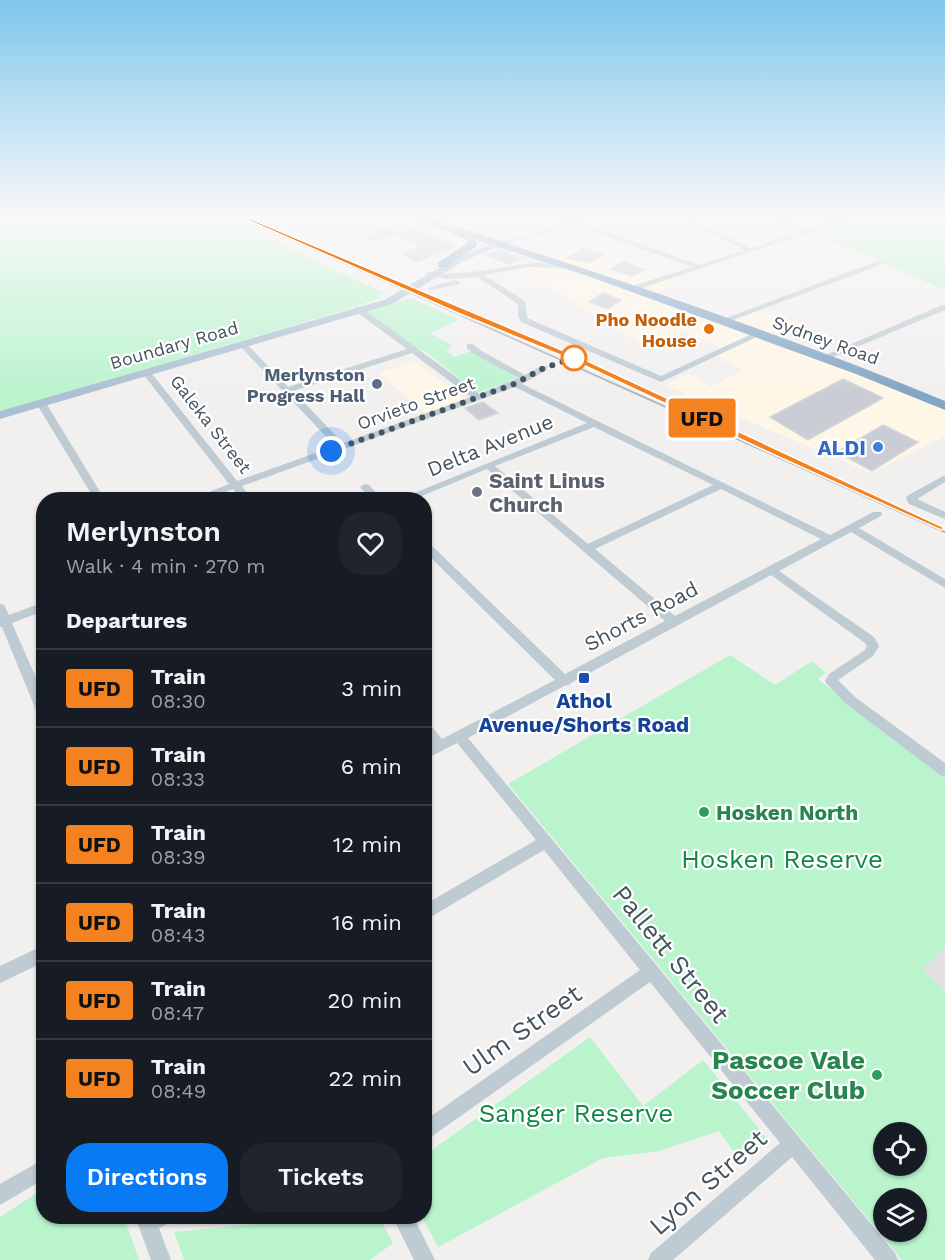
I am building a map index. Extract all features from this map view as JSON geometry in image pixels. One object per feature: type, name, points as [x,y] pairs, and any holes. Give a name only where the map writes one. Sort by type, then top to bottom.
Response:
[{"type":"highway","name":"Sydney Road","points":[[600,277],[759,334],[945,406]]},
{"type":"main road","name":"Boundary Road","points":[[0,415],[388,302],[428,277]]},
{"type":"street","points":[[446,277],[453,280]]},
{"type":"street","points":[[431,288],[453,280],[475,277]]},
{"type":"street","points":[[481,277],[521,302],[524,320],[661,379],[759,334]]},
{"type":"street","points":[[633,288],[668,277]]},
{"type":"street","points":[[722,321],[843,277]]},
{"type":"street","points":[[823,358],[945,307]]},
{"type":"street","points":[[358,309],[412,350],[421,353],[478,398]]},
{"type":"street","points":[[242,344],[342,447]]},
{"type":"street","points":[[470,346],[526,379]]},
{"type":"street","points":[[287,390],[412,350]]},
{"type":"street","name":"Orvieto Street","points":[[216,492],[478,398],[526,379],[544,368]]},
{"type":"street","name":"Galeka Street","points":[[146,372],[241,492]]},
{"type":"street","points":[[514,384],[830,539]]},
{"type":"street","points":[[41,403],[95,492]]},
{"type":"street","name":"Delta Avenue","points":[[422,492],[592,424]]},
{"type":"street","points":[[489,466],[675,623]]},
{"type":"street","points":[[945,478],[914,495],[911,499],[945,516]]},
{"type":"street","points":[[586,549],[719,486]]},
{"type":"street","points":[[365,487],[370,492]]},
{"type":"street","name":"Shorts Road","points":[[432,751],[877,514]]},
{"type":"street","points":[[851,528],[945,584]]},
{"type":"street","points":[[432,552],[565,682]]},
{"type":"street","points":[[772,571],[870,640],[873,649],[833,677],[831,681],[850,700],[945,771]]},
{"type":"street","points":[[0,608],[3,622],[36,694]]},
{"type":"street","points":[[3,622],[36,609]]},
{"type":"street","points":[[432,737],[440,747]]},
{"type":"street","name":"Pallett Street","points":[[460,737],[888,1260]]},
{"type":"street","points":[[432,910],[545,842]]},
{"type":"street","points":[[0,975],[36,956]]},
{"type":"street","name":"Ulm Street","points":[[432,1127],[652,971]]},
{"type":"street","name":"Lyon Street","points":[[658,1260],[794,1144]]},
{"type":"street","points":[[0,1195],[36,1173]]},
{"type":"street","points":[[152,1224],[161,1260]]},
{"type":"street","points":[[406,1224],[425,1260]]},
{"type":"shaded area","points":[[533,277],[667,277],[679,281],[651,297],[722,323],[757,309],[803,325],[779,343],[945,408],[945,436],[871,473],[664,385],[689,374],[711,387],[742,370],[719,358],[718,347],[684,331],[650,349]]},
{"type":"shaded area","points":[[416,361],[464,399],[426,414],[378,373]]},
{"type":"shaded area","points":[[945,948],[945,991],[922,969]]},
{"type":"green space","points":[[0,277],[350,277],[384,293],[379,298],[346,310],[0,411]]},
{"type":"green space","points":[[915,277],[945,277],[945,290]]},
{"type":"green space","points":[[412,298],[459,320],[430,333],[453,346],[446,351],[455,357],[471,351],[518,378],[477,393],[426,352],[414,347],[367,311]]},
{"type":"green space","name":"Hosken Reserve","points":[[730,655],[775,685],[812,661],[826,673],[818,679],[945,778],[945,948],[922,969],[945,991],[945,1260],[902,1260],[887,1242],[927,1242],[927,1188],[873,1188],[873,1225],[508,784]]},
{"type":"green space","name":"Sanger Reserve","points":[[590,1037],[643,1106],[703,1060],[768,1140],[742,1163],[719,1131],[659,1151],[603,1158],[438,1247],[426,1224],[432,1224],[432,1150]]},
{"type":"green space","points":[[36,1194],[36,1224],[126,1224],[139,1260],[0,1260],[0,1217]]},
{"type":"green space","points":[[256,1224],[383,1224],[393,1243],[370,1260],[184,1260],[174,1232]]},
{"type":"building","points":[[603,293],[621,300],[608,309],[589,302]]},
{"type":"building","points":[[843,379],[883,398],[808,440],[770,417]]},
{"type":"building","points":[[483,402],[498,413],[479,420],[465,408]]},
{"type":"building","name":"ALDI","points":[[883,425],[918,442],[872,471],[837,452]]},
{"type":"railway","points":[[375,277],[945,532]]},
{"type":"train","name":"UFD","points":[[382,277],[580,360],[771,450],[945,528]]},
{"type":"place","name":"Pho Noodle House","points":[[709,329]]},
{"type":"place","name":"Merlynston Progress Hall","points":[[377,384]]},
{"type":"place","name":"ALDI","points":[[878,447]]},
{"type":"place","name":"Saint Linus Church","points":[[477,492]]},
{"type":"place","name":"Athol Avenue/Shorts Road","points":[[584,678]]},
{"type":"place","name":"Hosken North","points":[[704,812]]},
{"type":"place","name":"Pascoe Vale Soccer Club","points":[[877,1075]]},
{"type":"route","points":[[331,451],[514,384],[544,368],[574,358]]}]
